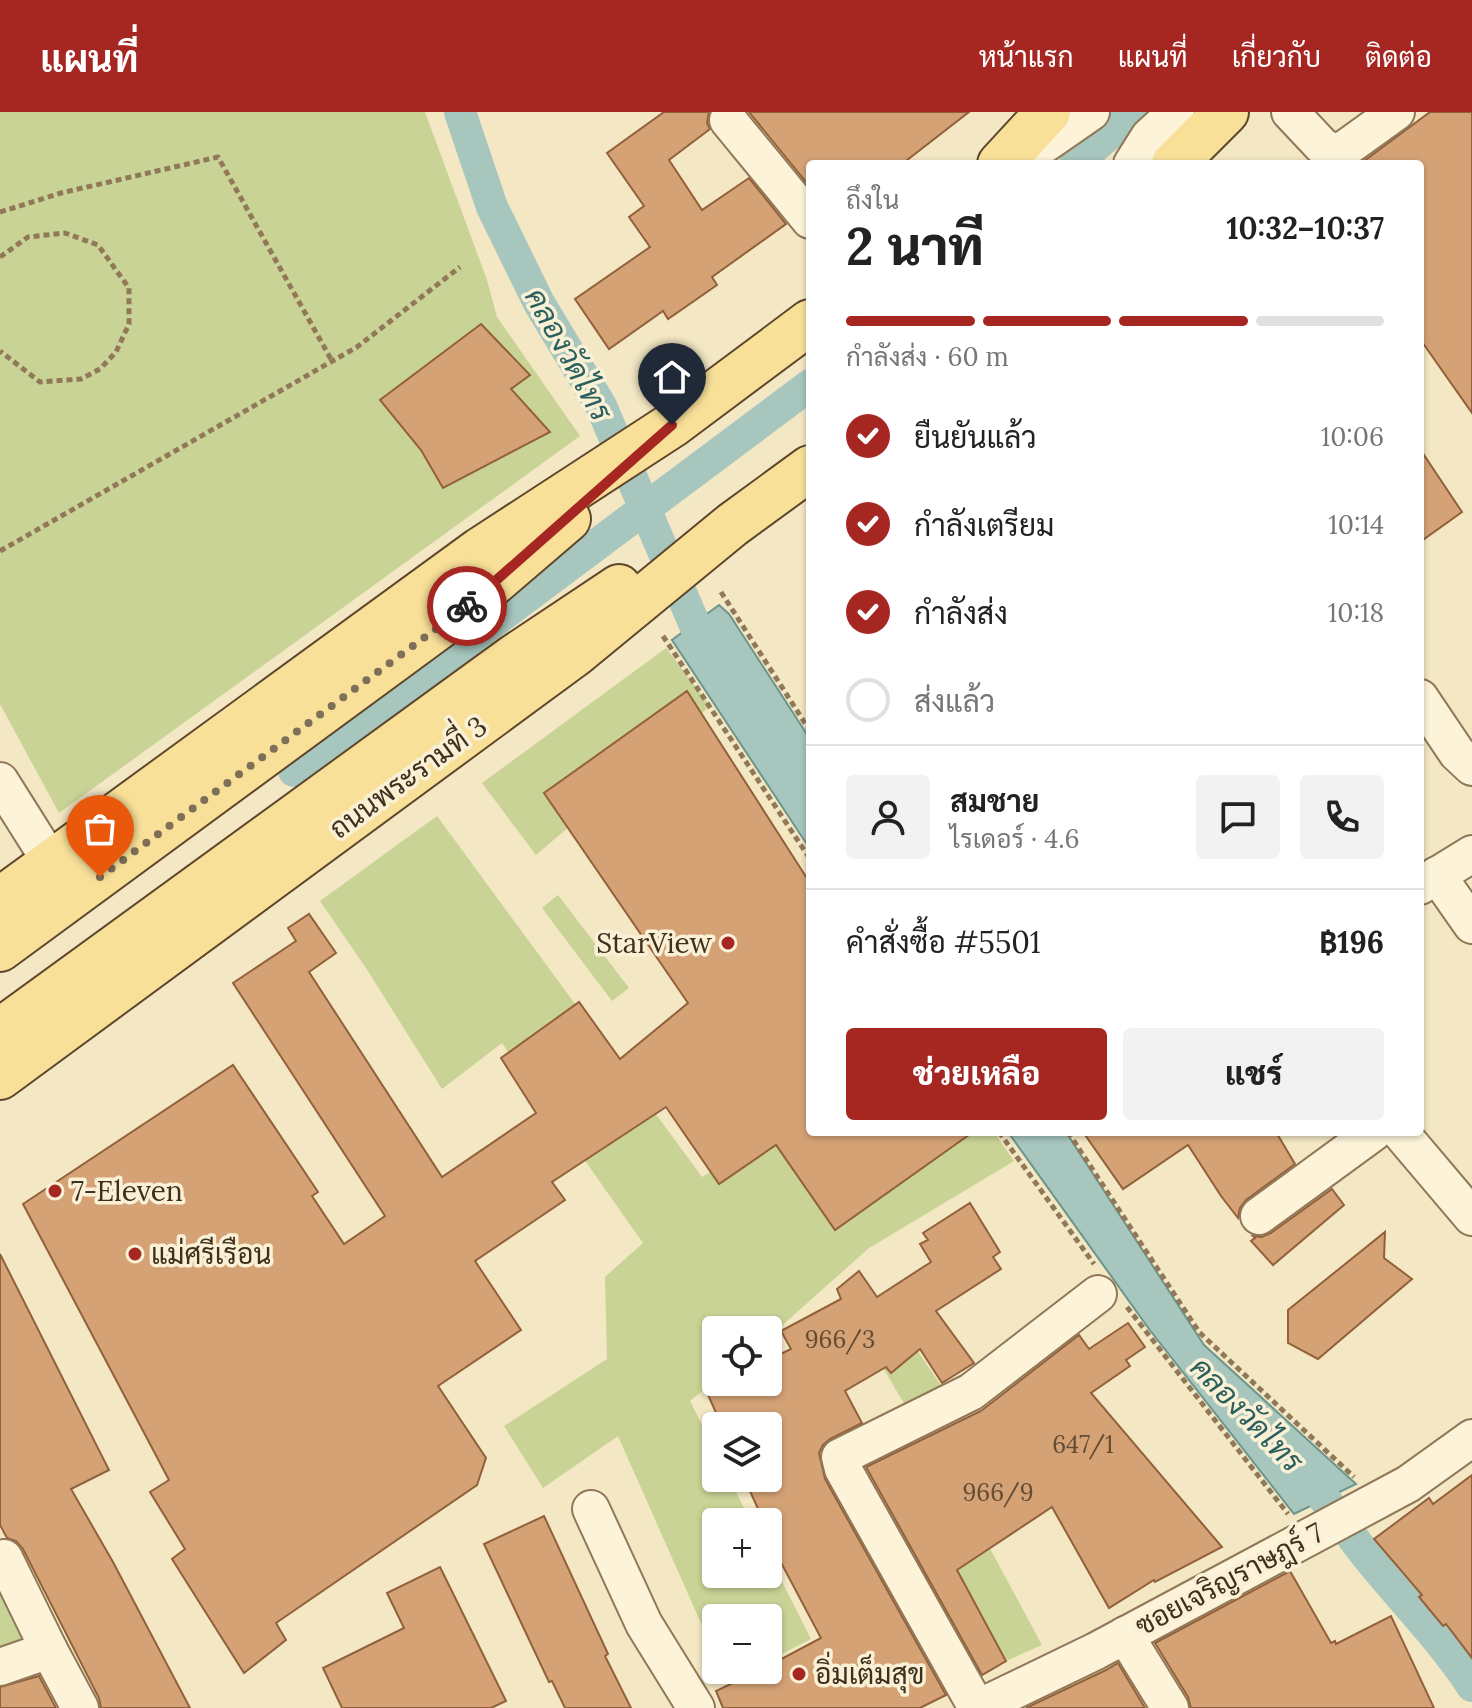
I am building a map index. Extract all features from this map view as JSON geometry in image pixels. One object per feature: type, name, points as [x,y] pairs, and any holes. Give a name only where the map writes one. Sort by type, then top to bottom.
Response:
[{"type":"main road","points":[[1004,160],[1048,112]]},
{"type":"main road","points":[[1178,160],[1226,112]]},
{"type":"main road","points":[[0,949],[463,609],[567,506],[806,325]]},
{"type":"main road","points":[[622,600],[806,471]]},
{"type":"main road","points":[[0,900],[480,550],[567,506]]},
{"type":"main road","name":"ถนนพระรามที่ 3","points":[[0,1031],[514,657],[622,600]]},
{"type":"main road","name":"ถนนพระรามที่ 3","points":[[0,1077],[563,663],[622,600]]},
{"type":"street","points":[[1022,160],[1091,112]]},
{"type":"street","points":[[1135,160],[1149,137],[1176,112]]},
{"type":"street","points":[[1290,112],[1322,146],[1334,153],[1346,148],[1396,112]]},
{"type":"street","points":[[728,120],[806,215]]},
{"type":"street","points":[[1424,704],[1457,753],[1472,767]]},
{"type":"street","points":[[0,781],[51,862]]},
{"type":"street","points":[[1472,854],[1429,880],[1472,925]]},
{"type":"street","points":[[1259,1216],[1369,1136]]},
{"type":"street","points":[[1403,1136],[1472,1217]]},
{"type":"street","points":[[978,1708],[843,1469],[840,1457],[848,1450],[971,1392],[1106,1288]]},
{"type":"street","name":"ซอยเจริญราษฎร์ 7","points":[[978,1708],[1125,1635],[1289,1531],[1372,1488],[1442,1461],[1472,1438]]},
{"type":"street","points":[[591,1509],[644,1624],[696,1708]]},
{"type":"street","points":[[4,1558],[80,1708]]},
{"type":"street","points":[[1125,1635],[1170,1708]]},
{"type":"street","points":[[0,1667],[49,1650]]},
{"type":"path","points":[[0,212],[61,193],[218,157],[332,361]]},
{"type":"path","points":[[0,257],[28,237],[65,233],[98,245],[129,288],[129,324],[116,352],[100,369],[81,379],[40,382],[0,351]]},
{"type":"path","points":[[0,551],[357,347],[460,267]]},
{"type":"path","points":[[721,592],[806,725]]},
{"type":"path","points":[[663,636],[806,853]]},
{"type":"path","points":[[1002,1136],[1106,1288],[1289,1531]]},
{"type":"path","points":[[1071,1136],[1199,1332],[1372,1488]]},
{"type":"green space","points":[[0,112],[425,112],[487,280],[497,317],[580,436],[59,813],[0,704]]},
{"type":"green space","points":[[666,648],[710,706],[536,855],[482,783]]},
{"type":"green space","points":[[437,816],[702,1177],[779,1133],[806,1133],[806,1136],[997,1136],[1014,1161],[869,1248],[782,1326],[782,1316],[702,1316],[702,1391],[690,1401],[702,1425],[702,1492],[736,1492],[744,1508],[702,1508],[702,1588],[782,1588],[782,1582],[811,1639],[782,1654],[782,1604],[702,1604],[702,1625],[618,1436],[543,1488],[504,1426],[607,1359],[605,1277],[643,1243],[502,1043],[442,1089],[320,901]]},
{"type":"green space","points":[[558,895],[629,988],[612,1001],[542,908]]},
{"type":"green space","points":[[913,1344],[950,1399],[912,1417],[882,1366]]},
{"type":"green space","points":[[968,1508],[1042,1645],[1006,1661],[959,1575],[921,1596],[895,1549]]},
{"type":"green space","points":[[0,1573],[36,1643],[0,1658]]},
{"type":"water","points":[[719,605],[729,614],[806,733],[806,843],[672,640]]},
{"type":"water","points":[[1011,1136],[1069,1136],[1204,1345],[1356,1484],[1294,1514],[1149,1329]]},
{"type":"building","points":[[664,112],[709,112],[707,123],[710,129],[669,160],[702,210],[749,178],[786,224],[712,277],[717,285],[668,319],[663,311],[609,349],[575,299],[650,247],[629,217],[644,206],[607,153]]},
{"type":"building","points":[[749,112],[969,112],[907,160],[806,160],[806,182]]},
{"type":"building","points":[[1430,112],[1472,112],[1472,413],[1424,345],[1424,160],[1365,160]]},
{"type":"building","points":[[481,324],[530,375],[511,389],[550,432],[443,488],[421,450],[380,400]]},
{"type":"building","points":[[1424,455],[1462,512],[1424,539]]},
{"type":"building","points":[[687,691],[806,877],[806,1136],[967,1136],[835,1230],[776,1145],[719,1184],[666,1107],[552,1182],[565,1200],[475,1261],[521,1330],[438,1386],[486,1458],[477,1485],[276,1623],[286,1640],[244,1673],[172,1559],[185,1549],[150,1492],[169,1480],[23,1204],[233,1065],[318,1192],[312,1196],[344,1244],[385,1216],[233,983],[296,941],[288,928],[309,914],[336,953],[309,972],[442,1177],[536,1113],[501,1058],[579,1002],[620,1059],[688,1003],[544,793]]},
{"type":"building","points":[[1086,1136],[1278,1136],[1295,1164],[1246,1200],[1238,1218],[1188,1145],[1123,1189]]},
{"type":"building","points":[[1332,1189],[1344,1205],[1273,1265],[1251,1241],[1255,1238],[1253,1236],[1262,1237],[1271,1233]]},
{"type":"building","points":[[970,1203],[1000,1252],[993,1257],[1001,1269],[936,1311],[974,1363],[942,1383],[920,1349],[891,1373],[886,1367],[845,1391],[862,1423],[830,1439],[819,1453],[825,1479],[946,1695],[920,1708],[723,1708],[716,1691],[731,1684],[782,1684],[782,1659],[821,1638],[782,1564],[782,1508],[758,1508],[750,1492],[782,1492],[782,1412],[716,1412],[708,1396],[782,1396],[782,1353],[791,1349],[782,1330],[841,1299],[837,1289],[859,1271],[877,1297],[931,1262],[920,1244],[928,1240],[923,1233]]},
{"type":"building","points":[[1385,1232],[1384,1258],[1412,1279],[1318,1359],[1288,1343],[1288,1310]]},
{"type":"building","points":[[0,1254],[109,1470],[71,1489],[190,1708],[101,1708],[99,1698],[23,1549],[16,1541],[7,1538],[0,1525]]},
{"type":"building","points":[[1128,1323],[1145,1347],[1126,1360],[1130,1366],[1091,1393],[1222,1547],[1154,1580],[1109,1608],[1052,1507],[957,1570],[1006,1661],[982,1675],[866,1467],[981,1411],[1079,1335],[1089,1349]]},
{"type":"building","points":[[1472,1475],[1472,1658],[1374,1539],[1429,1498],[1433,1504]]},
{"type":"building","points":[[544,1516],[631,1708],[565,1708],[552,1681],[549,1682],[484,1544]]},
{"type":"building","points":[[440,1567],[506,1701],[491,1708],[342,1708],[323,1668],[404,1628],[387,1593]]},
{"type":"building","points":[[1290,1571],[1331,1643],[1335,1641],[1336,1644],[1391,1616],[1434,1708],[1191,1708],[1188,1697],[1155,1643]]},
{"type":"building","points":[[1118,1663],[1145,1708],[1026,1708],[1106,1670]]},
{"type":"building","points":[[39,1676],[56,1708],[0,1708],[0,1687]]},
{"type":"waterway","name":"คลองวัดไทร","points":[[460,112],[492,207],[539,303],[601,406],[697,630],[716,658]]},
{"type":"waterway","points":[[1080,160],[1135,112]]},
{"type":"waterway","points":[[294,771],[806,388]]},
{"type":"waterway","name":"คลองวัดไทร","points":[[1297,1467],[1472,1686]]},
{"type":"way so far","points":[[100,877],[467,606]]},
{"type":"place","name":"StarView","points":[[728,943]]},
{"type":"place","name":"7-Eleven","points":[[55,1191]]},
{"type":"place","name":"แม่ศรีเรือน","points":[[135,1254]]},
{"type":"place","name":"อิ่มเต็มสุข","points":[[799,1674]]},
{"type":"route","points":[[467,606],[672,425]]}]
